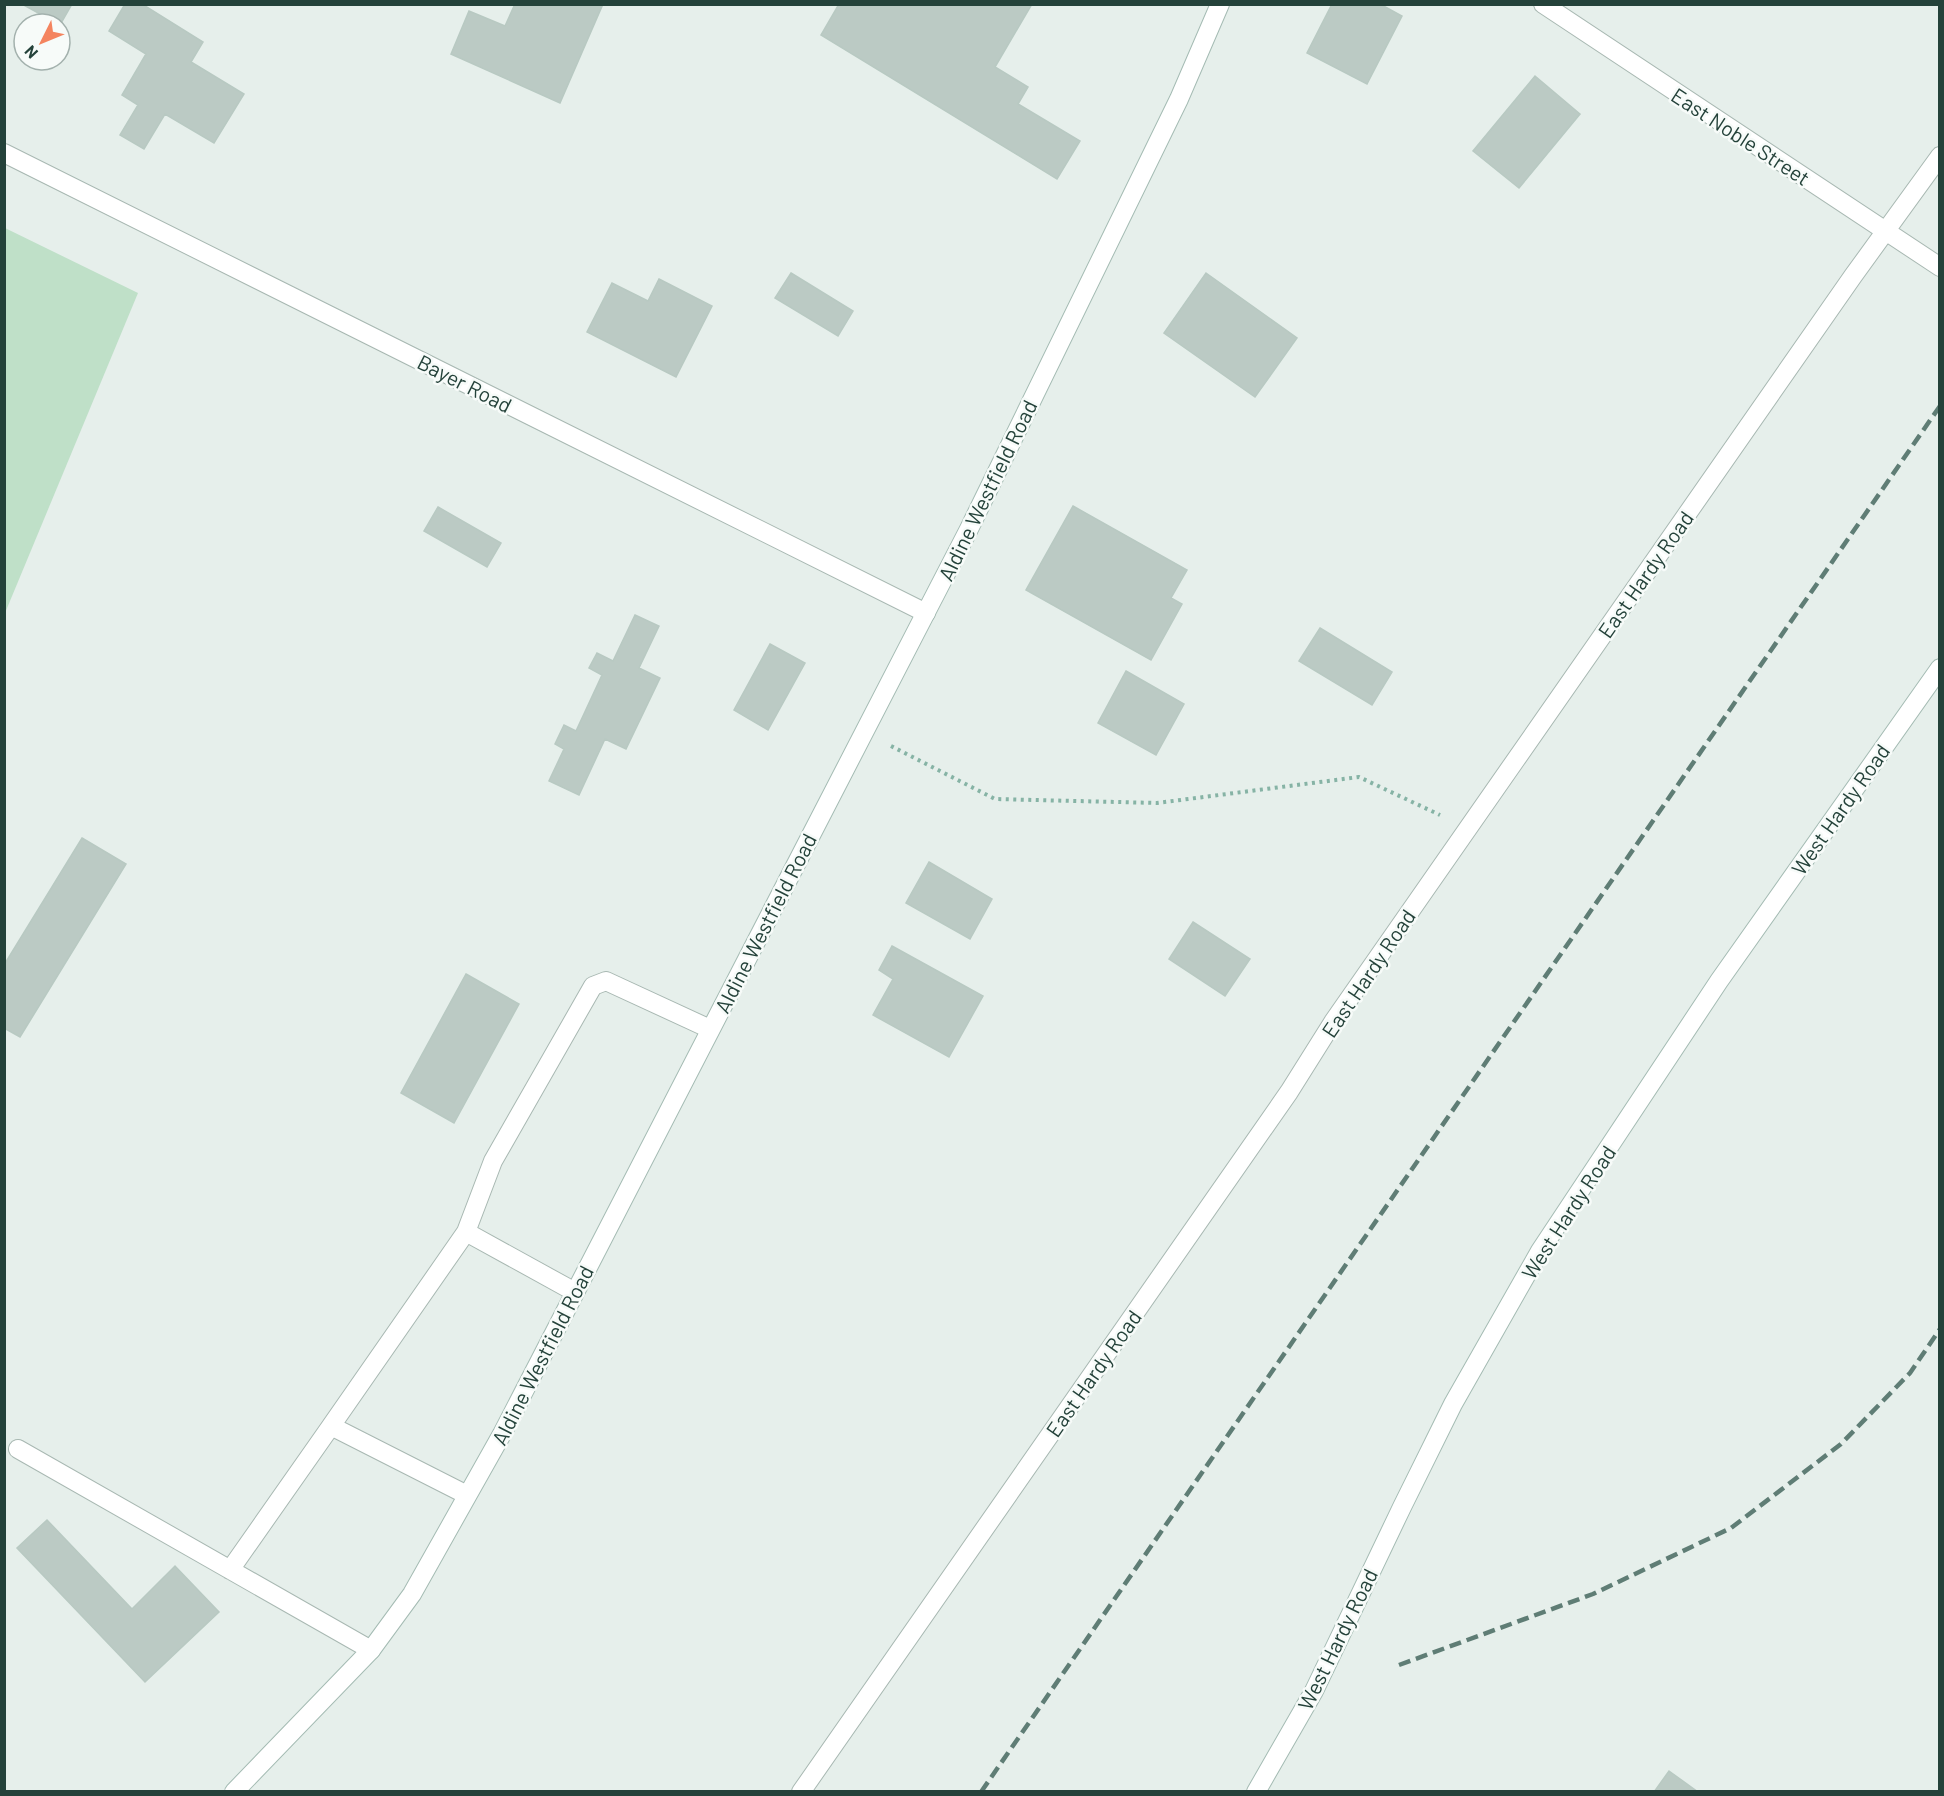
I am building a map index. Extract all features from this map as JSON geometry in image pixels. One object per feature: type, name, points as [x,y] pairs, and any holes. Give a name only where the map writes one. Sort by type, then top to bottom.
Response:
[{"type":"street","name":"Aldine Westfield Road","points":[[234,1791],[371,1650],[412,1594],[502,1434],[926,613],[1179,99],[1220,4]]},
{"type":"street","name":"East Noble Street","points":[[1543,4],[1940,267]]},
{"type":"street","name":"Bayer Road","points":[[4,153],[926,613]]},
{"type":"street","name":"East Hardy Road","points":[[801,1791],[1282,1102],[1333,1022],[1885,231],[1940,156]]},
{"type":"street","name":"West Hardy Road","points":[[1256,1791],[1314,1690],[1453,1404],[1540,1251],[1719,981],[1940,668]]},
{"type":"street","points":[[230,1570],[466,1232],[493,1161],[593,986],[606,981],[710,1029]]},
{"type":"street","points":[[466,1232],[575,1292]]},
{"type":"street","points":[[331,1426],[467,1495]]},
{"type":"street","points":[[18,1449],[371,1650]]},
{"type":"path","points":[[864,732],[995,799],[1157,803],[1359,777],[1468,829]]},
{"type":"green space","points":[[5,228],[138,293],[5,613]]},
{"type":"building","points":[[22,4],[72,4],[67,12],[36,12]]},
{"type":"building","points":[[125,4],[142,4],[203,42],[191,62],[244,94],[214,143],[165,114],[144,149],[120,135],[138,105],[122,95],[146,54],[109,31]]},
{"type":"building","points":[[515,4],[603,4],[560,103],[451,54],[469,11],[505,26]]},
{"type":"building","points":[[839,4],[1032,4],[995,67],[1028,87],[1018,104],[1080,141],[1057,179],[821,35]]},
{"type":"building","points":[[1332,4],[1380,4],[1402,16],[1367,84],[1307,53]]},
{"type":"building","points":[[1535,76],[1580,114],[1519,188],[1473,151]]},
{"type":"building","points":[[791,273],[853,311],[838,336],[775,298]]},
{"type":"building","points":[[1206,273],[1297,338],[1255,397],[1164,333]]},
{"type":"building","points":[[659,279],[712,306],[676,377],[587,332],[612,283],[648,301]]},
{"type":"building","points":[[1073,506],[1187,570],[1171,598],[1182,604],[1151,660],[1026,590]]},
{"type":"building","points":[[438,507],[501,543],[487,567],[424,531]]},
{"type":"building","points":[[635,615],[659,626],[639,668],[660,678],[626,749],[605,739],[579,795],[549,781],[564,749],[555,744],[564,725],[576,731],[602,675],[589,668],[597,653],[613,661]]},
{"type":"building","points":[[1320,628],[1392,672],[1372,705],[1299,661]]},
{"type":"building","points":[[770,644],[805,663],[768,730],[734,710]]},
{"type":"building","points":[[1126,671],[1184,704],[1156,755],[1098,723]]},
{"type":"building","points":[[82,838],[126,864],[20,1037],[4,1028],[4,965]]},
{"type":"building","points":[[929,862],[992,899],[970,939],[906,903]]},
{"type":"building","points":[[1193,922],[1250,959],[1225,996],[1169,959]]},
{"type":"building","points":[[892,946],[983,996],[949,1057],[873,1015],[893,979],[879,970]]},
{"type":"building","points":[[466,974],[519,1004],[454,1123],[401,1093]]},
{"type":"building","points":[[47,1520],[132,1609],[175,1566],[219,1612],[145,1682],[17,1548]]},
{"type":"building","points":[[1669,1771],[1698,1792],[1654,1792]]},
{"type":"railway","points":[[981,1792],[1940,406]]},
{"type":"railway","points":[[1399,1665],[1593,1594],[1731,1528],[1841,1444],[1910,1373],[1940,1329]]}]
